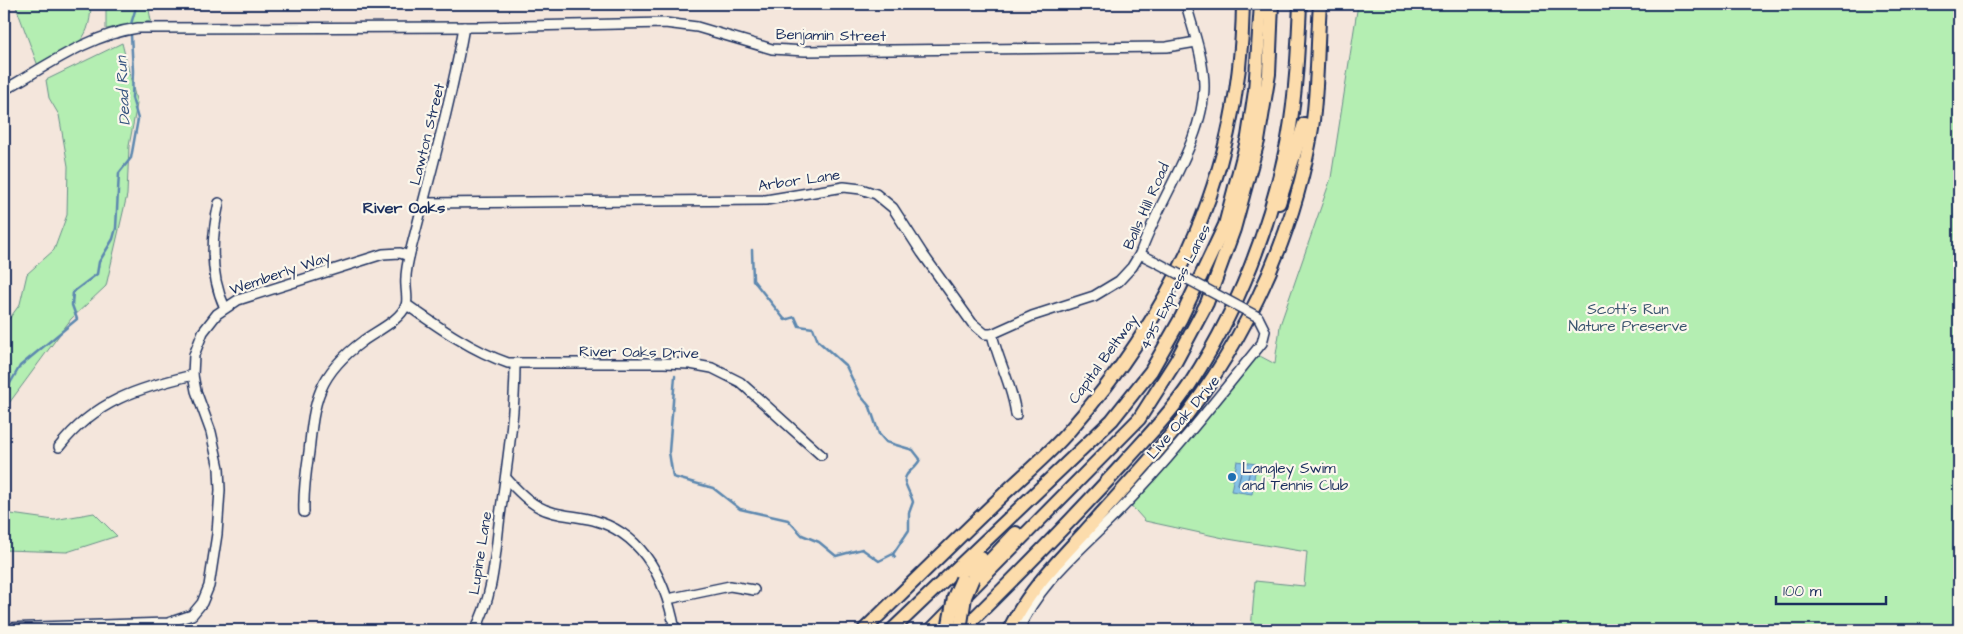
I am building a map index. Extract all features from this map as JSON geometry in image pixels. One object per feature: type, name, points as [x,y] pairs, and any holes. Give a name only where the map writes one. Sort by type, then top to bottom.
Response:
[{"type":"highway","name":"Capital Beltway","points":[[864,630],[1068,433],[1112,380],[1140,340],[1189,249],[1220,169],[1238,85],[1243,4]]},
{"type":"highway","name":"495 Express Lanes","points":[[892,630],[1112,420],[1151,372],[1182,318],[1225,224],[1248,136],[1255,91],[1261,4]]},
{"type":"highway","name":"495 Express Lanes","points":[[931,630],[1139,418],[1176,361],[1207,302],[1234,229],[1258,141],[1269,74],[1272,4]]},
{"type":"highway","points":[[1254,257],[1288,140],[1296,70],[1300,4]]},
{"type":"highway","points":[[1009,630],[1018,611],[1043,576],[1124,488],[1193,407],[1248,319],[1285,231],[1301,181],[1314,108],[1320,4]]},
{"type":"highway","points":[[961,630],[1058,536],[1151,432],[1184,391],[1221,329],[1277,209],[1302,134],[1317,43]]},
{"type":"highway","points":[[961,630],[967,579],[1139,418]]},
{"type":"highway","points":[[948,630],[954,597],[990,548],[1067,474],[1112,420]]},
{"type":"street","name":"Balls Hill Road","points":[[992,334],[1032,316],[1094,296],[1119,281],[1132,267],[1140,254],[1200,114],[1204,86],[1196,42],[1186,4]]},
{"type":"street","name":"Benjamin Street","points":[[4,90],[94,40],[123,30],[665,23],[697,27],[772,49],[805,51],[1167,47],[1196,42]]},
{"type":"street","name":"Lawton Street","points":[[406,305],[409,256],[454,81],[464,27]]},
{"type":"street","name":"Arbor Lane","points":[[424,203],[766,200],[844,187],[862,189],[876,194],[893,208],[922,253],[972,323],[985,334],[992,334]]},
{"type":"street","points":[[219,203],[215,219],[212,256],[216,286],[225,308]]},
{"type":"street","name":"Wemberly Way","points":[[4,628],[174,622],[192,615],[202,603],[209,586],[216,534],[220,478],[215,446],[193,375],[194,355],[203,332],[225,308],[238,300],[383,254],[400,253],[409,256]]},
{"type":"street","name":"Live Oak Drive","points":[[1019,630],[1038,596],[1175,448],[1262,343],[1265,331],[1258,317],[1140,254]]},
{"type":"street","points":[[304,512],[303,491],[312,417],[319,392],[333,368],[346,354],[389,323],[406,305],[423,318],[488,355],[515,364],[515,398],[506,478],[538,507],[550,512],[593,520],[629,538],[650,561],[668,599],[676,630]]},
{"type":"street","points":[[992,334],[1010,389],[1016,415]]},
{"type":"street","name":"River Oaks Drive","points":[[515,364],[664,363],[690,364],[712,368],[740,382],[821,455]]},
{"type":"street","points":[[58,447],[74,430],[119,398],[142,388],[193,375]]},
{"type":"street","name":"Lupine Lane","points":[[475,630],[484,610],[490,586],[506,478]]},
{"type":"street","points":[[668,599],[730,586],[754,590]]},
{"type":"green space","points":[[15,4],[91,4],[90,18],[83,38],[77,44],[38,66]]},
{"type":"green space","points":[[106,4],[148,4],[151,21],[106,29]]},
{"type":"green space","name":"Scott's Run Nature Preserve","points":[[1358,4],[1959,4],[1959,630],[1251,630],[1255,581],[1304,586],[1307,552],[1228,539],[1145,521],[1128,502],[1258,355],[1275,364],[1280,325],[1331,178]]},
{"type":"green space","points":[[122,43],[137,104],[129,146],[127,195],[106,286],[71,319],[4,410],[4,326],[20,304],[27,274],[54,250],[67,215],[68,166],[59,115],[49,98],[46,80]]},
{"type":"green space","points":[[4,513],[54,520],[94,513],[117,536],[67,552],[4,550]]},
{"type":"water","points":[[1237,461],[1256,464],[1252,494],[1231,491]]},
{"type":"waterway","name":"Dead Run","points":[[131,24],[137,4]]},
{"type":"waterway","name":"Dead Run","points":[[4,394],[20,366],[77,319],[72,305],[73,292],[97,274],[99,262],[113,239],[116,228],[119,173],[131,158],[138,119],[132,98],[131,35]]},
{"type":"waterway","points":[[752,250],[753,280],[785,320],[795,317],[799,326],[813,328],[818,341],[846,366],[860,395],[870,407],[879,434],[886,442],[913,450],[920,459],[905,479],[913,502],[909,513],[909,530],[893,554],[895,557]]},
{"type":"waterway","points":[[675,376],[669,452],[673,477],[713,488],[740,509],[788,520],[802,535],[819,542],[836,556],[862,549],[879,561],[893,554]]},
{"type":"place","name":"Langley Swim and Tennis Club","points":[[1232,477]]},
{"type":"district","name":"River Oaks","points":[[404,207]]}]
